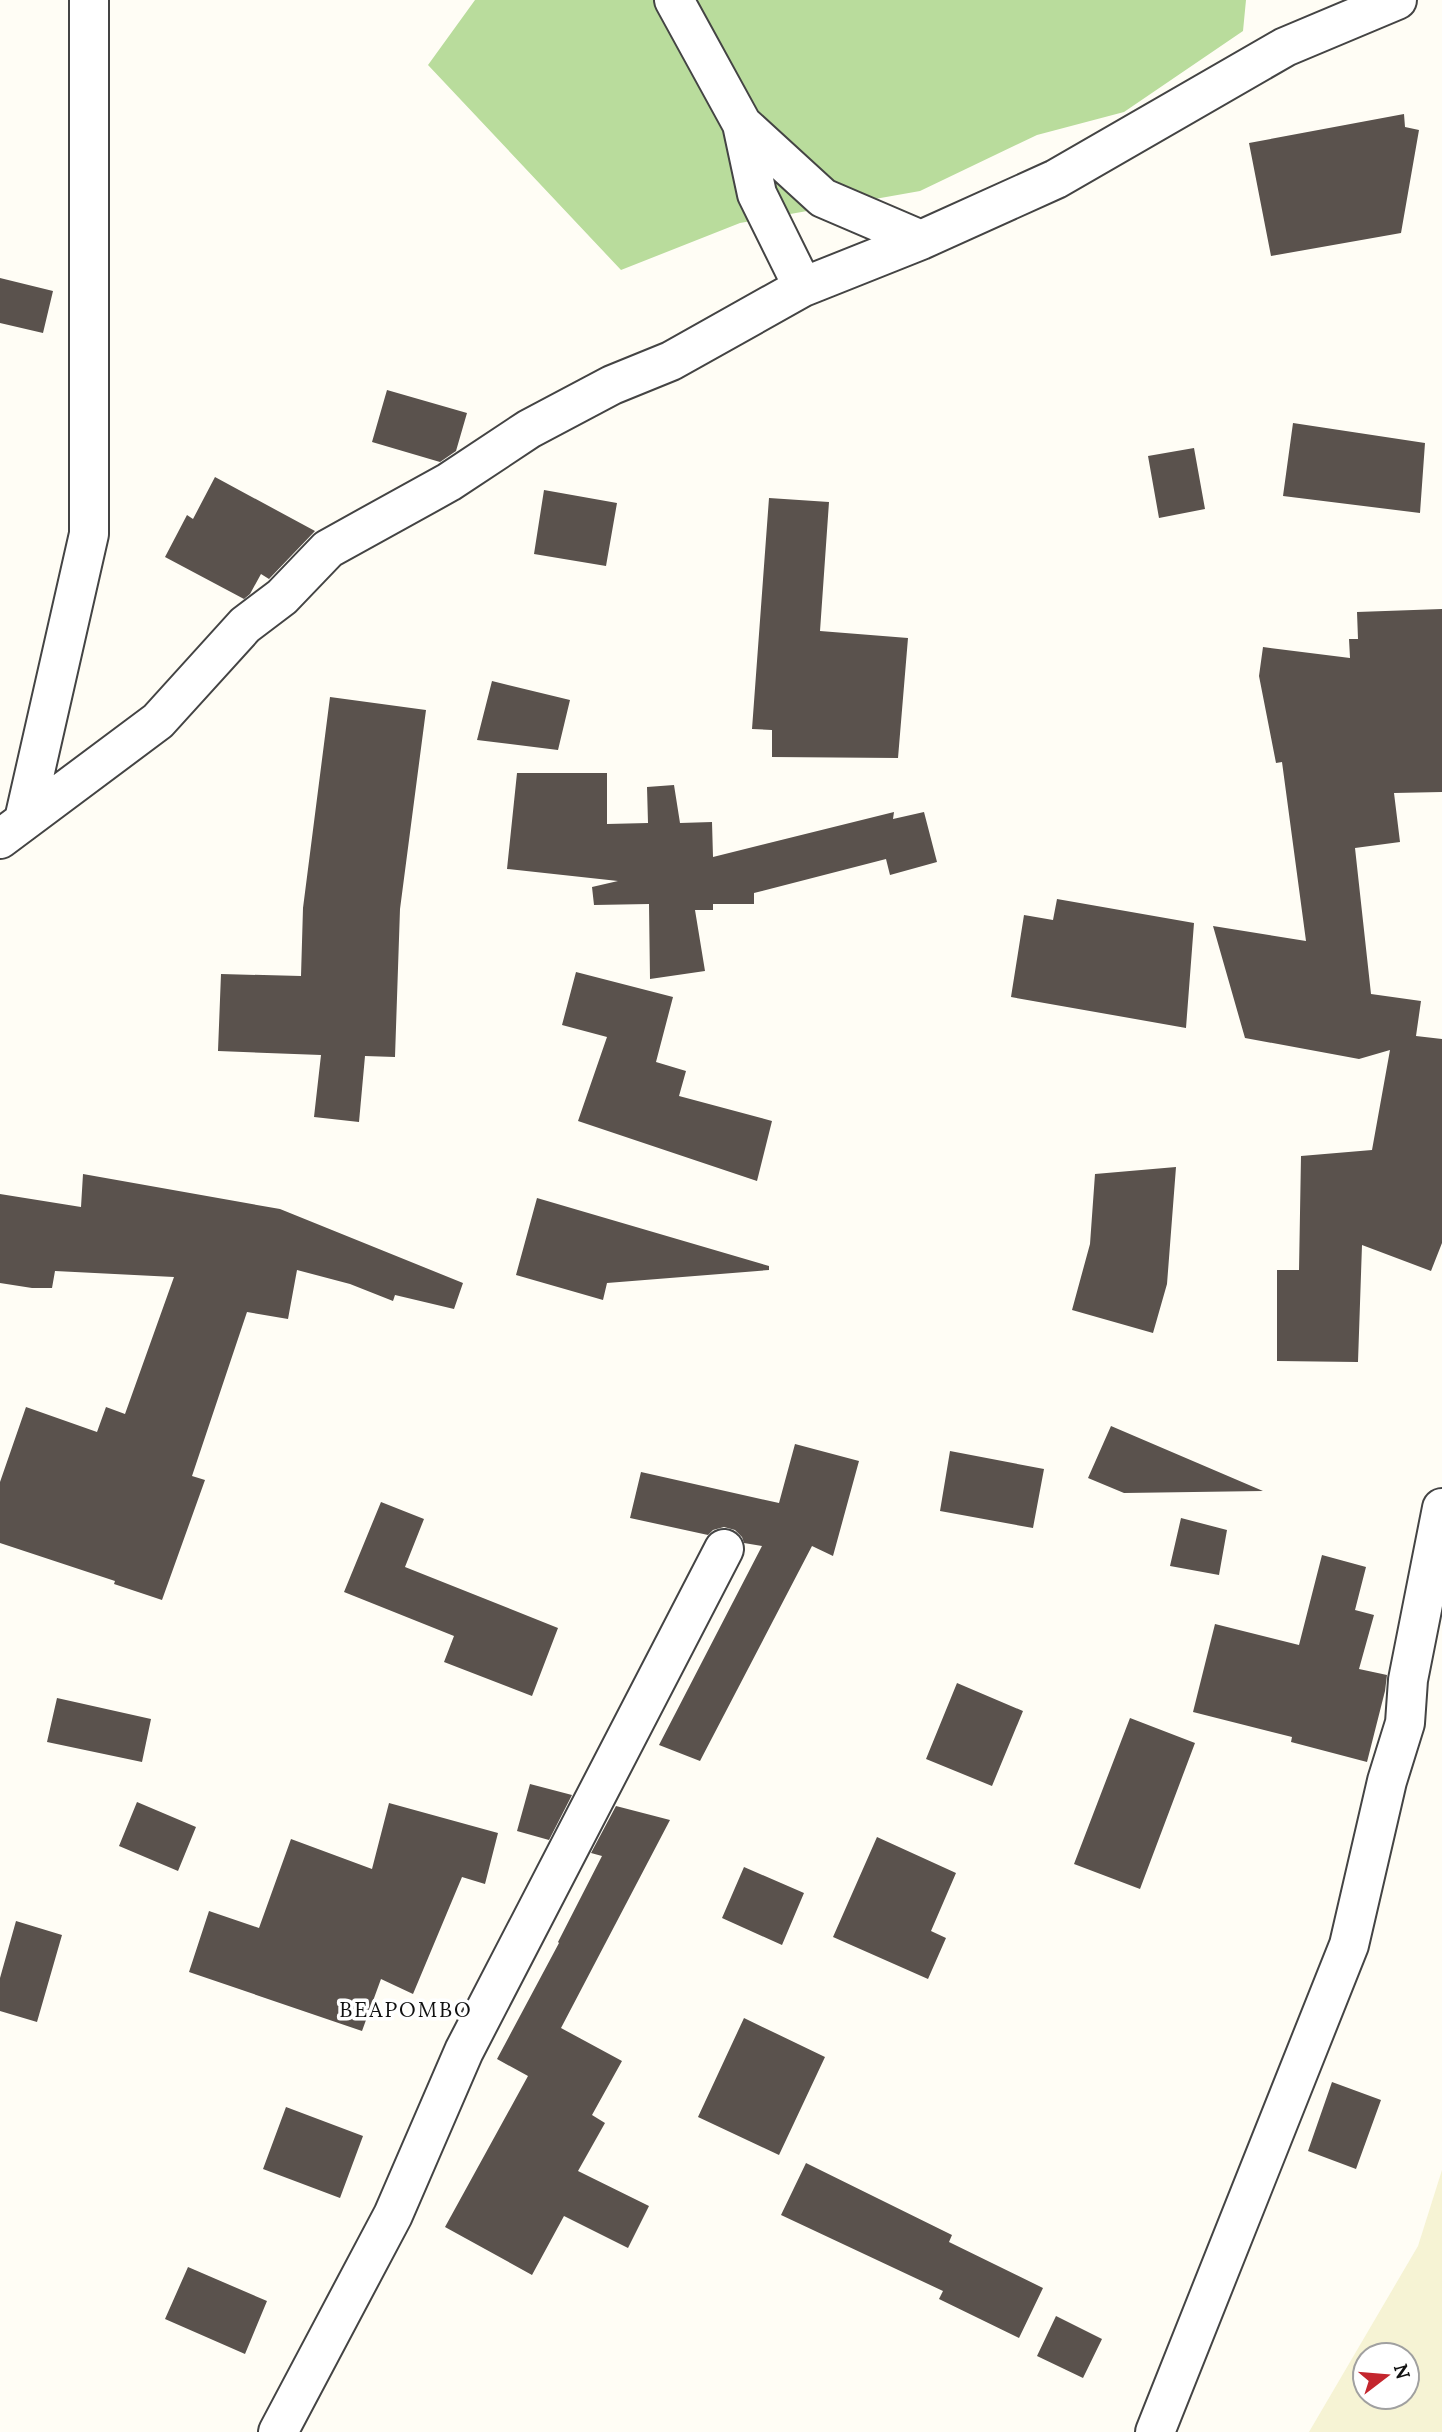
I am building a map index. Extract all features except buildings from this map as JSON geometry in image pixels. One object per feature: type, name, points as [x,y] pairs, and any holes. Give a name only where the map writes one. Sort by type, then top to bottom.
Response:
[{"type":"street","points":[[12,830],[89,534],[89,0]]},
{"type":"street","points":[[674,0],[742,124],[757,194],[803,287]]},
{"type":"street","points":[[12,830],[158,721],[245,625],[282,597],[328,549],[449,482],[529,429],[612,385],[671,361],[803,287],[921,240],[1056,179],[1285,47],[1398,0]]},
{"type":"street","points":[[742,124],[823,198],[921,240]]},
{"type":"street","points":[[1155,2432],[1349,1945],[1387,1781],[1405,1723],[1408,1680],[1442,1508]]},
{"type":"street","points":[[278,2432],[393,2215],[464,2051],[724,1549]]},
{"type":"shaded area","points":[[1442,2170],[1442,2432],[1309,2432],[1351,2360],[1351,2411],[1421,2411],[1421,2341],[1362,2341],[1418,2246]]},
{"type":"green space","points":[[475,0],[1246,0],[1243,31],[1124,112],[1037,135],[920,191],[740,223],[621,270],[428,65]]},
{"type":"district","name":"BEAPOMBO","points":[[406,2009]]}]
